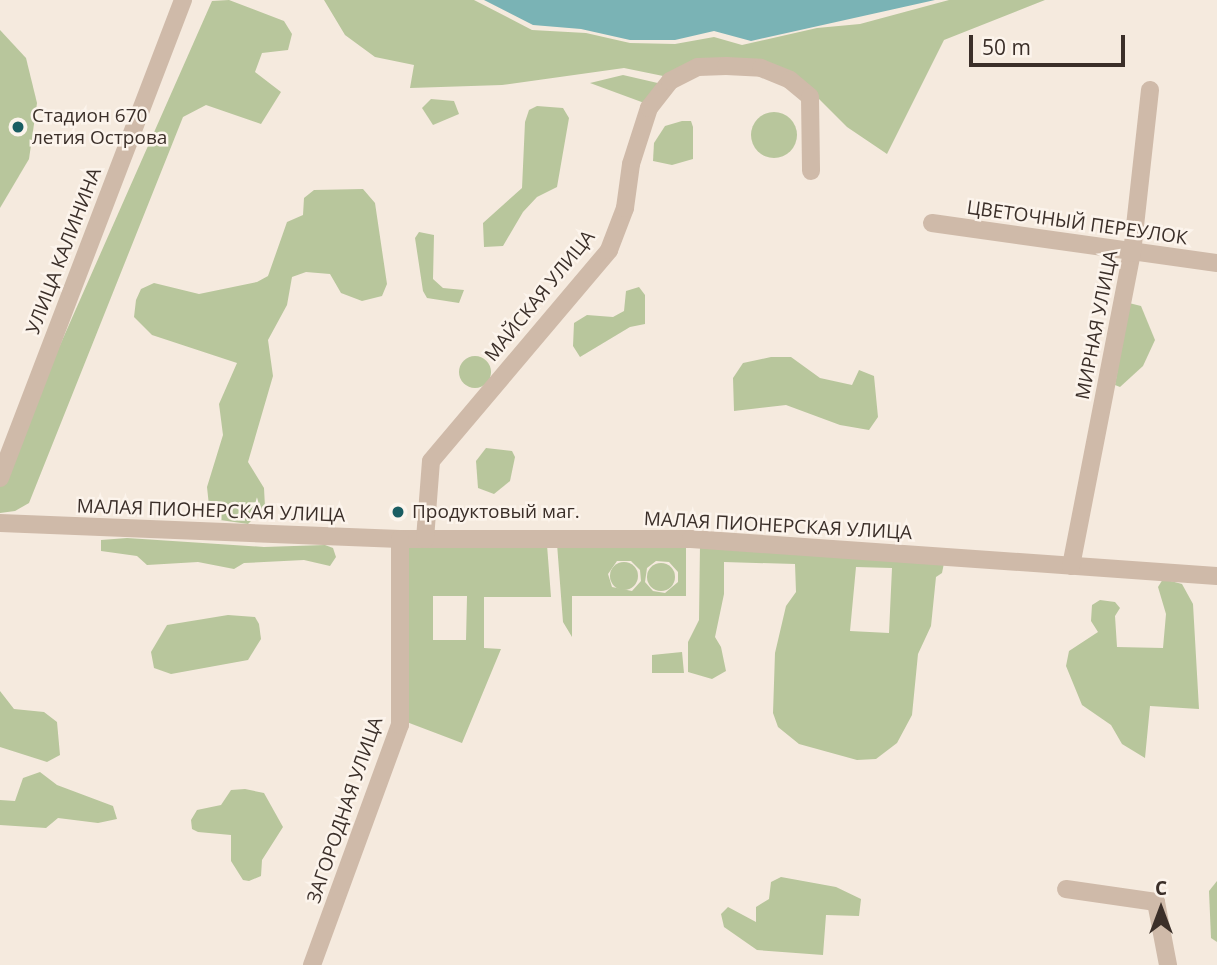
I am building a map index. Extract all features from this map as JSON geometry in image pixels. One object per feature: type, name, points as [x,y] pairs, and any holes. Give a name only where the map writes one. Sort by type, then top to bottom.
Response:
[{"type":"street","name":"УЛИЦА КАЛИНИНА","points":[[0,478],[183,0]]},
{"type":"street","name":"МАЙСКАЯ УЛИЦА","points":[[425,539],[431,461],[608,250],[625,208],[631,164],[649,108],[670,81],[698,67],[726,66],[761,68],[790,80],[810,97],[811,170]]},
{"type":"street","name":"МИРНАЯ УЛИЦА","points":[[1071,566],[1132,253],[1150,90]]},
{"type":"street","name":"ЦВЕТОЧНЫЙ ПЕРЕУЛОК","points":[[932,223],[1217,263]]},
{"type":"street","name":"МАЛАЯ ПИОНЕРСКАЯ УЛИЦА","points":[[0,523],[400,539],[691,539],[1217,576]]},
{"type":"street","name":"ЗАГОРОДНАЯ УЛИЦА","points":[[312,965],[400,725],[400,539]]},
{"type":"street","points":[[1066,889],[1156,902],[1168,965]]},
{"type":"green space","points":[[229,0],[284,21],[292,34],[288,50],[262,53],[255,72],[281,92],[261,124],[206,105],[183,117],[29,503],[15,511],[0,513],[0,481],[212,1]]},
{"type":"green space","points":[[324,0],[474,0],[532,30],[586,33],[630,43],[675,44],[714,37],[742,45],[817,28],[860,24],[949,0],[1045,0],[944,40],[887,154],[847,127],[812,92],[762,63],[668,77],[624,68],[502,85],[410,88],[414,65],[375,57],[345,35]]},
{"type":"green space","name":"Стадион 670 летия Острова","points":[[0,30],[26,58],[37,103],[29,159],[0,208]]},
{"type":"green space","points":[[623,75],[662,84],[647,104],[590,83]]},
{"type":"green space","points":[[431,99],[454,101],[459,114],[433,125],[422,108]]},
{"type":"green space","points":[[537,106],[563,108],[569,118],[557,187],[537,197],[523,212],[503,246],[484,247],[483,223],[522,188],[525,122],[529,110]]},
{"type":"green space","points":[[774,112],[790,119],[797,135],[790,151],[774,158],[758,151],[751,135],[758,119]]},
{"type":"green space","points":[[691,121],[693,127],[693,159],[672,165],[653,161],[654,143],[665,126]]},
{"type":"green space","points":[[363,189],[375,203],[387,284],[382,296],[362,301],[341,293],[330,274],[306,272],[292,277],[287,305],[268,340],[273,376],[248,462],[264,488],[265,507],[248,524],[220,520],[210,515],[207,487],[223,435],[219,404],[237,363],[152,335],[134,317],[136,300],[141,289],[154,283],[199,294],[257,282],[268,276],[287,222],[303,215],[304,198],[314,190]]},
{"type":"green space","points":[[419,232],[434,235],[433,279],[443,288],[464,290],[459,303],[427,298],[423,291],[415,238]]},
{"type":"green space","points":[[639,287],[645,295],[645,324],[630,327],[580,357],[573,346],[574,323],[587,315],[613,317],[624,311],[626,291]]},
{"type":"green space","points":[[1129,303],[1141,306],[1155,340],[1143,366],[1120,387],[1115,385]]},
{"type":"green space","points":[[475,356],[487,360],[491,372],[487,384],[475,388],[463,384],[459,372],[463,360]]},
{"type":"green space","points":[[771,357],[791,357],[820,378],[852,385],[859,370],[874,376],[878,417],[869,430],[840,425],[786,405],[734,411],[733,378],[743,363]]},
{"type":"green space","points":[[486,448],[512,451],[515,457],[510,481],[494,494],[478,488],[476,461]]},
{"type":"green space","points":[[127,538],[264,547],[325,545],[333,548],[336,557],[330,566],[304,560],[244,563],[234,569],[198,562],[147,565],[137,556],[101,551],[101,540]]},
{"type":"green space","points":[[405,544],[547,545],[551,597],[484,597],[484,648],[501,649],[462,743],[404,721]],"holes":[[[433,596],[467,596],[466,640],[433,640]]]},
{"type":"green space","points":[[557,544],[686,544],[686,596],[572,596],[572,637],[563,622]],"holes":[[[617,561],[631,561],[640,570],[641,581],[632,591],[612,587],[608,574]],[[656,561],[669,562],[678,572],[678,582],[665,593],[653,591],[645,582],[647,568]]]},
{"type":"green space","points":[[700,545],[944,563],[942,573],[936,577],[931,626],[918,654],[912,715],[897,743],[876,759],[857,760],[799,744],[778,727],[773,713],[775,653],[786,606],[796,592],[795,564],[724,562],[724,594],[715,637],[721,647],[726,671],[712,679],[688,672],[688,642],[699,620]],"holes":[[[856,567],[892,568],[889,633],[850,631]]]},
{"type":"green space","points":[[624,562],[634,566],[638,576],[634,586],[624,590],[614,586],[610,576],[614,566]]},
{"type":"green space","points":[[661,563],[671,567],[675,577],[671,587],[661,591],[651,587],[647,577],[651,567]]},
{"type":"green space","points":[[1163,579],[1182,584],[1193,604],[1199,709],[1150,706],[1145,758],[1122,744],[1111,725],[1082,705],[1066,666],[1069,651],[1098,632],[1091,621],[1092,605],[1100,600],[1115,602],[1120,608],[1115,616],[1117,647],[1163,648],[1166,614],[1158,587]]},
{"type":"green space","points":[[228,615],[255,617],[259,624],[261,639],[248,660],[171,674],[154,668],[151,652],[167,625]]},
{"type":"green space","points":[[682,652],[684,673],[652,673],[652,655]]},
{"type":"green space","points":[[0,691],[14,709],[44,712],[57,722],[60,755],[47,762],[0,747]]},
{"type":"green space","points":[[40,772],[57,785],[113,806],[117,819],[98,823],[58,818],[46,828],[0,825],[0,800],[15,801],[23,778]]},
{"type":"green space","points":[[245,789],[264,793],[283,827],[262,860],[261,876],[249,881],[243,880],[231,861],[231,835],[198,832],[192,829],[191,820],[197,810],[221,805],[231,790]]},
{"type":"green space","points":[[781,877],[836,887],[861,899],[859,916],[826,915],[823,955],[757,950],[724,927],[721,914],[728,907],[756,922],[756,907],[769,899],[771,882]]},
{"type":"green space","points":[[1217,881],[1217,942],[1211,938],[1209,891]]},
{"type":"water","points":[[484,0],[935,0],[751,41],[714,31],[675,40],[630,40],[581,29],[533,25]]},
{"type":"place","name":"Стадион 670 летия Острова","points":[[18,127]]},
{"type":"place","name":"Продуктовый маг.","points":[[398,512]]}]
